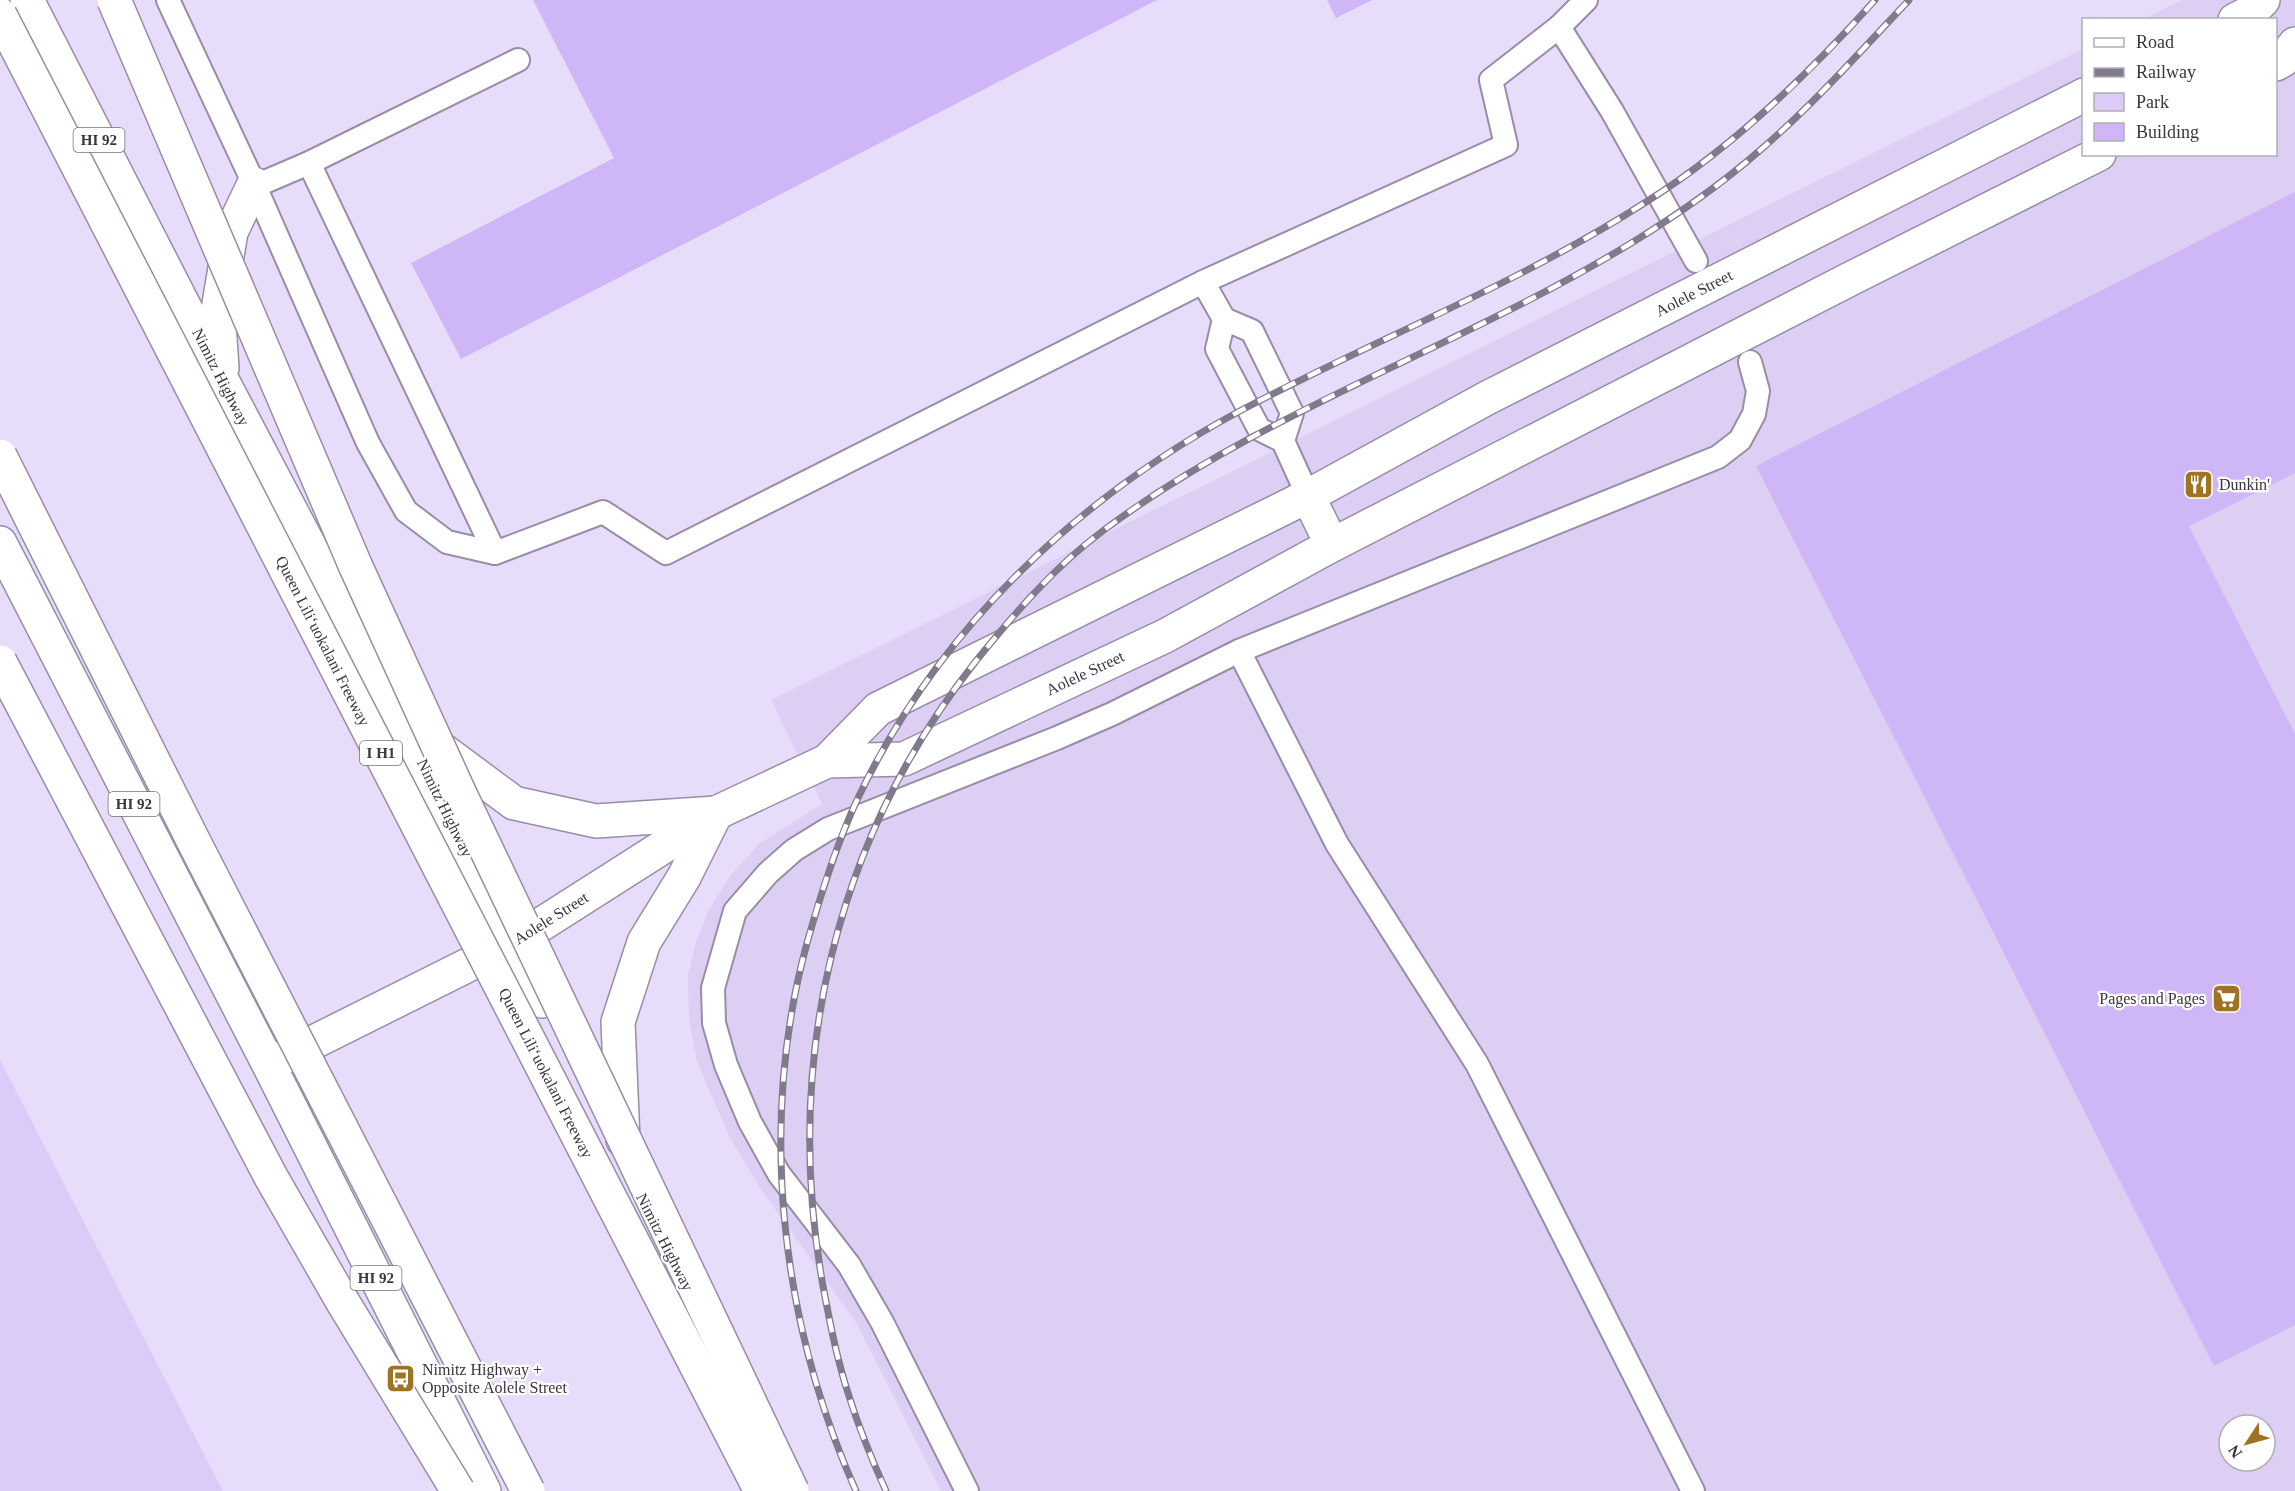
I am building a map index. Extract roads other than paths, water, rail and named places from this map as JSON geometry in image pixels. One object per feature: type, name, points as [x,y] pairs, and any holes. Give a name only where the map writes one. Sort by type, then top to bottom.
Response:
[{"type":"main road","name":"Nimitz Highway","points":[[27,0],[223,382],[401,720],[512,943],[793,1491]]},
{"type":"main road","points":[[114,0],[361,578],[459,792],[793,1491]]},
{"type":"main road","points":[[2239,18],[2251,12],[2263,0]]},
{"type":"main road","name":"Queen Liliʻuokalani Freeway","points":[[0,15],[761,1491]]},
{"type":"main road","name":"Aolele Street","points":[[268,1065],[512,943],[716,813],[827,761],[878,709],[1308,496],[1487,398],[2082,96]]},
{"type":"main road","name":"Aolele Street","points":[[827,761],[904,759],[1165,636],[1332,545],[2094,156]]},
{"type":"main road","points":[[223,382],[218,310],[231,232],[254,184]]},
{"type":"main road","points":[[0,456],[196,846],[528,1491]]},
{"type":"main road","points":[[1308,496],[1332,545]]},
{"type":"main road","name":"HI 92","points":[[0,543],[484,1491]]},
{"type":"main road","points":[[0,662],[271,1177],[344,1304],[458,1491]]},
{"type":"main road","points":[[401,720],[514,803],[596,821],[716,813]]},
{"type":"main road","points":[[624,1163],[618,1022],[644,942],[684,877],[716,813]]},
{"type":"lane","points":[[168,0],[254,184],[368,443],[406,511],[447,542],[495,554],[603,512],[666,552],[1203,282],[1506,145],[1491,80],[1559,27],[1586,0]]},
{"type":"lane","points":[[1559,27],[1612,111],[1696,261]]},
{"type":"lane","points":[[254,184],[309,164],[518,60]]},
{"type":"lane","points":[[309,164],[495,554]]},
{"type":"lane","points":[[1203,282],[1224,319],[1252,331],[1292,413],[1283,441]]},
{"type":"lane","points":[[1224,319],[1217,349],[1259,429],[1283,441],[1308,496]]},
{"type":"lane","points":[[967,1491],[882,1322],[849,1265],[779,1174],[750,1122],[726,1065],[714,1023],[713,988],[735,911],[768,873],[794,850],[828,829],[1057,738],[1112,714],[1239,651],[1718,457],[1740,440],[1754,414],[1758,391],[1750,362]]},
{"type":"lane","points":[[1239,651],[1336,844],[1477,1064],[1693,1491]]},
{"type":"railway","points":[[856,1491],[830,1426],[809,1359],[794,1290],[785,1221],[781,1151],[783,1081],[792,1011],[807,943],[836,851],[858,798],[890,737],[928,679],[970,625],[1017,575],[1067,528],[1121,486],[1178,447],[1238,412],[1547,260],[1646,202],[1709,158],[1768,109],[1823,56],[1875,0]]},
{"type":"railway","points":[[886,1491],[853,1408],[831,1328],[812,1202],[810,1119],[816,1037],[831,957],[855,878],[887,803],[927,730],[976,661],[1020,608],[1069,559],[1104,530],[1166,487],[1231,449],[1297,413],[1568,280],[1666,221],[1728,177],[1778,134],[1909,0]]},
{"type":"place","name":"Dunkin'","points":[[2198,484]]},
{"type":"place","name":"Pages and Pages","points":[[2226,998]]},
{"type":"place","name":"Nimitz Highway + Opposite Aolele Street","points":[[401,1378]]}]
